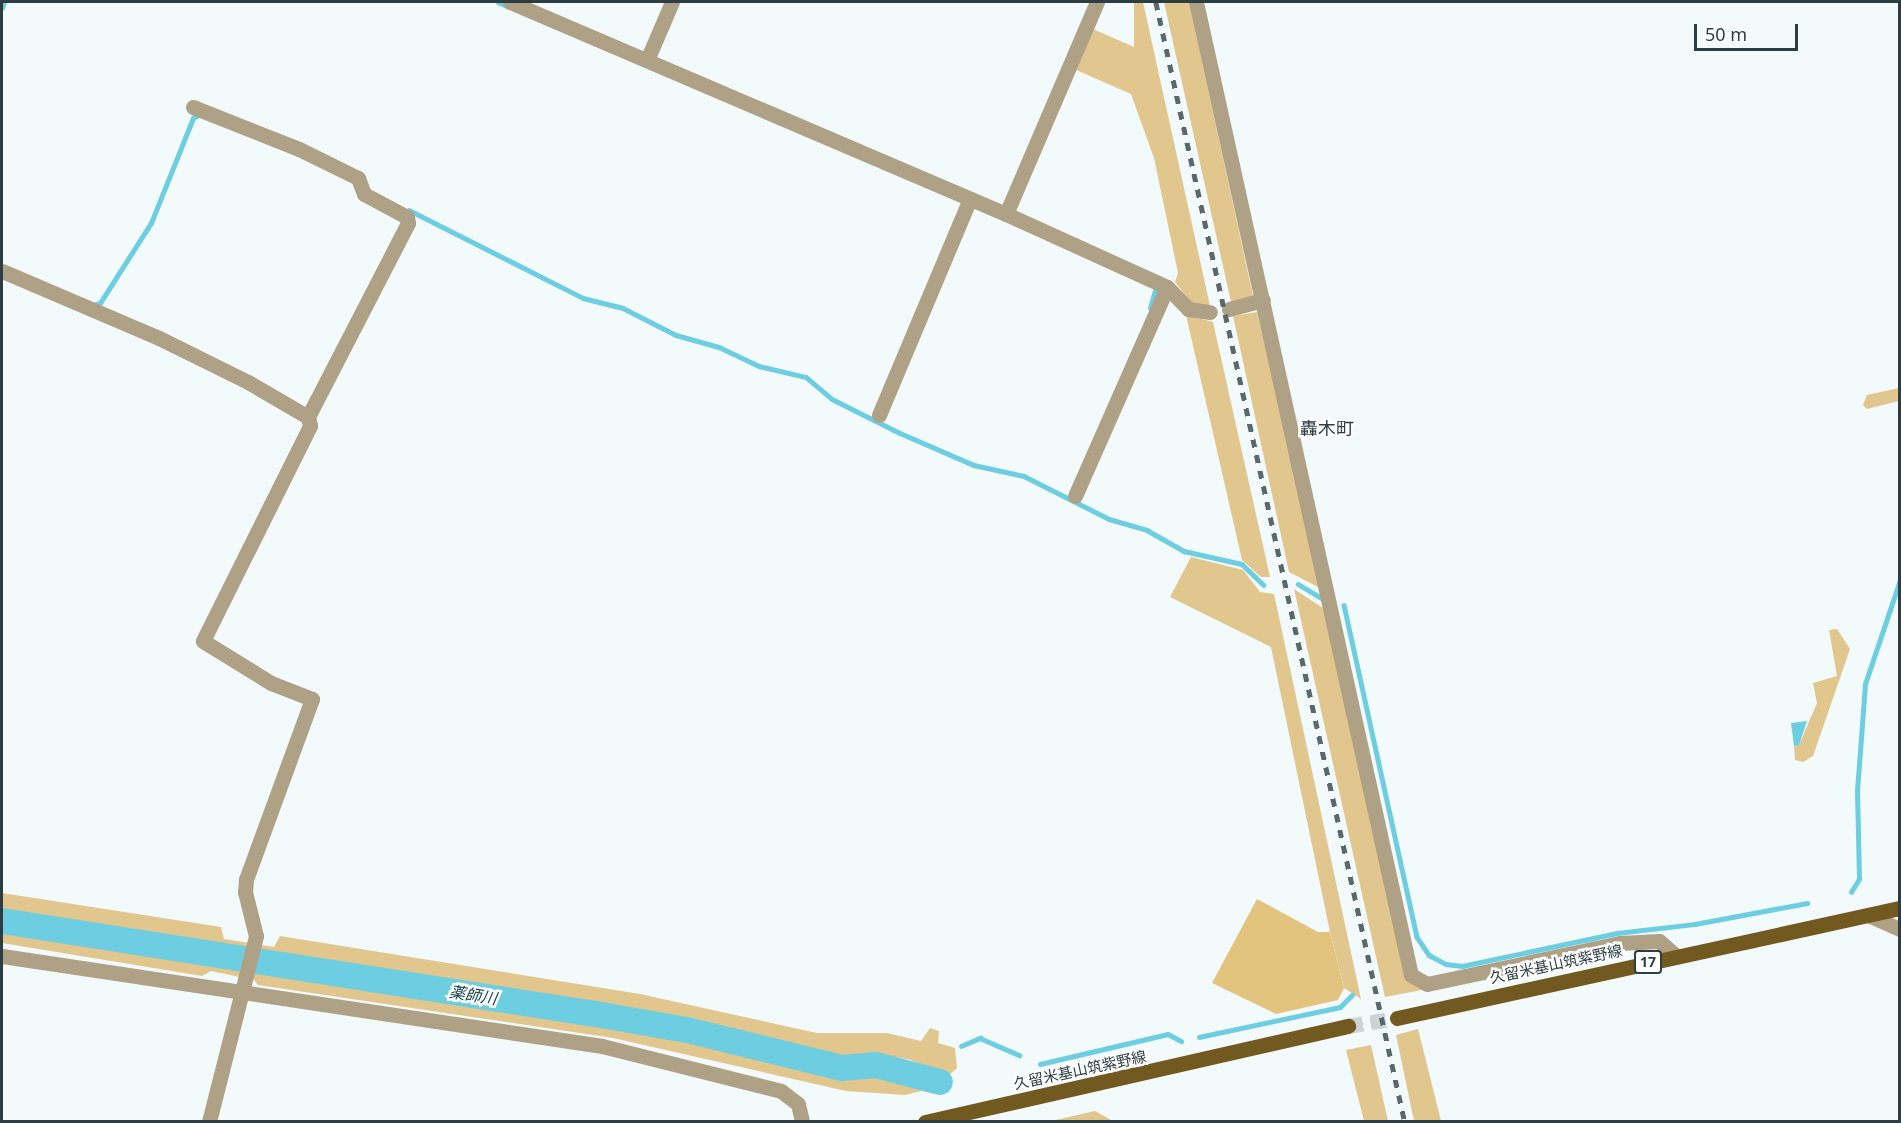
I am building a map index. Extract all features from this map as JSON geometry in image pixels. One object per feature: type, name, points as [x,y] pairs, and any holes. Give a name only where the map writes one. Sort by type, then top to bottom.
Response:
[{"type":"main road","name":"久留米基山筑紫野線","points":[[1397,1018],[1899,908]]},
{"type":"main road","name":"久留米基山筑紫野線","points":[[925,1122],[965,1118],[1348,1026]]},
{"type":"street","points":[[510,2],[1006,214],[1167,287],[1188,309],[1210,312]]},
{"type":"street","points":[[647,60],[672,2]]},
{"type":"street","points":[[1006,214],[1097,2]]},
{"type":"street","points":[[1196,2],[1411,975],[1427,984],[1620,943],[1659,941],[1676,956]]},
{"type":"street","points":[[193,107],[299,149],[407,217],[408,223],[308,417],[310,426],[203,641],[271,683],[312,699],[246,879],[245,892],[256,936],[209,1122]]},
{"type":"street","points":[[879,415],[970,199]]},
{"type":"street","points":[[2,271],[159,338],[248,382],[308,417]]},
{"type":"street","points":[[1075,496],[1167,287]]},
{"type":"street","points":[[1229,309],[1263,300]]},
{"type":"street","points":[[1868,915],[1899,929]]},
{"type":"street","points":[[2,956],[242,994],[602,1046],[781,1091],[798,1104],[802,1122]]},
{"type":"shaded area","points":[[1134,2],[1143,2],[1210,306],[1193,305],[1175,282],[1178,273],[1154,158],[1131,94],[1076,70],[1093,29],[1134,47]]},
{"type":"shaded area","points":[[1164,2],[1189,2],[1253,296],[1231,302]]},
{"type":"shaded area","points":[[1257,312],[1322,589],[1289,572],[1233,316]]},
{"type":"shaded area","points":[[1186,315],[1213,322],[1270,577],[1261,577],[1242,560]]},
{"type":"shaded area","points":[[1899,388],[1899,401],[1867,409],[1863,405],[1867,395]]},
{"type":"shaded area","points":[[1191,557],[1243,570],[1260,592],[1274,594],[1361,999],[1344,988],[1330,932],[1271,647],[1170,597]]},
{"type":"shaded area","points":[[1294,589],[1326,610],[1422,990],[1385,997]]},
{"type":"shaded area","points":[[1837,629],[1850,649],[1813,756],[1803,762],[1795,760],[1794,746],[1799,745],[1817,703],[1813,683],[1837,676],[1829,630]]},
{"type":"shaded area","points":[[2,893],[221,927],[224,939],[274,947],[280,936],[640,994],[817,1033],[887,1033],[921,1041],[930,1028],[939,1031],[938,1043],[955,1048],[957,1068],[947,1077],[911,1060],[890,1056],[840,1057],[640,1012],[2,910]]},
{"type":"shaded area","points":[[1257,899],[1318,932],[1330,932],[1344,988],[1338,1000],[1276,1014],[1212,983]]},
{"type":"shaded area","points":[[2,930],[626,1029],[832,1076],[900,1078],[925,1090],[905,1095],[846,1091],[613,1038],[258,985],[254,980],[211,971],[202,976],[2,943]]},
{"type":"shaded area","points":[[1418,1029],[1441,1121],[1414,1121],[1396,1035]]},
{"type":"shaded area","points":[[1371,1045],[1388,1121],[1364,1121],[1346,1050]]},
{"type":"shaded area","points":[[1095,1111],[1113,1121],[1051,1121]]},
{"type":"water","points":[[1807,721],[1799,745],[1794,746],[1791,723]]},
{"type":"waterway","points":[[2,8],[4,2]]},
{"type":"waterway","points":[[498,2],[507,6]]},
{"type":"waterway","points":[[93,305],[100,303],[151,223],[193,118],[199,115]]},
{"type":"waterway","points":[[409,210],[583,298],[623,308],[676,335],[719,347],[759,366],[806,377],[832,399],[900,433],[974,465],[1024,476],[1109,519],[1147,530],[1184,551],[1242,564],[1264,585]]},
{"type":"waterway","points":[[1150,308],[1156,287]]},
{"type":"waterway","points":[[1851,892],[1859,879],[1857,791],[1865,684],[1900,580]]},
{"type":"waterway","points":[[1298,584],[1323,599]]},
{"type":"waterway","points":[[1344,605],[1417,937],[1429,955],[1446,964],[1462,966],[1617,933],[1695,924],[1807,903]]},
{"type":"waterway","name":"薬師川","points":[[2,921],[601,1015],[687,1030],[842,1068],[876,1065],[940,1082]]},
{"type":"waterway","points":[[1199,1037],[1340,1007],[1352,995]]},
{"type":"waterway","points":[[1040,1064],[1168,1034],[1181,1041]]},
{"type":"waterway","points":[[961,1046],[980,1038],[1019,1055]]},
{"type":"tunnel","points":[[1348,1026],[1397,1018]]},
{"type":"railway","points":[[1156,2],[1405,1122]]},
{"type":"district","name":"轟木町","points":[[1327,428]]}]
